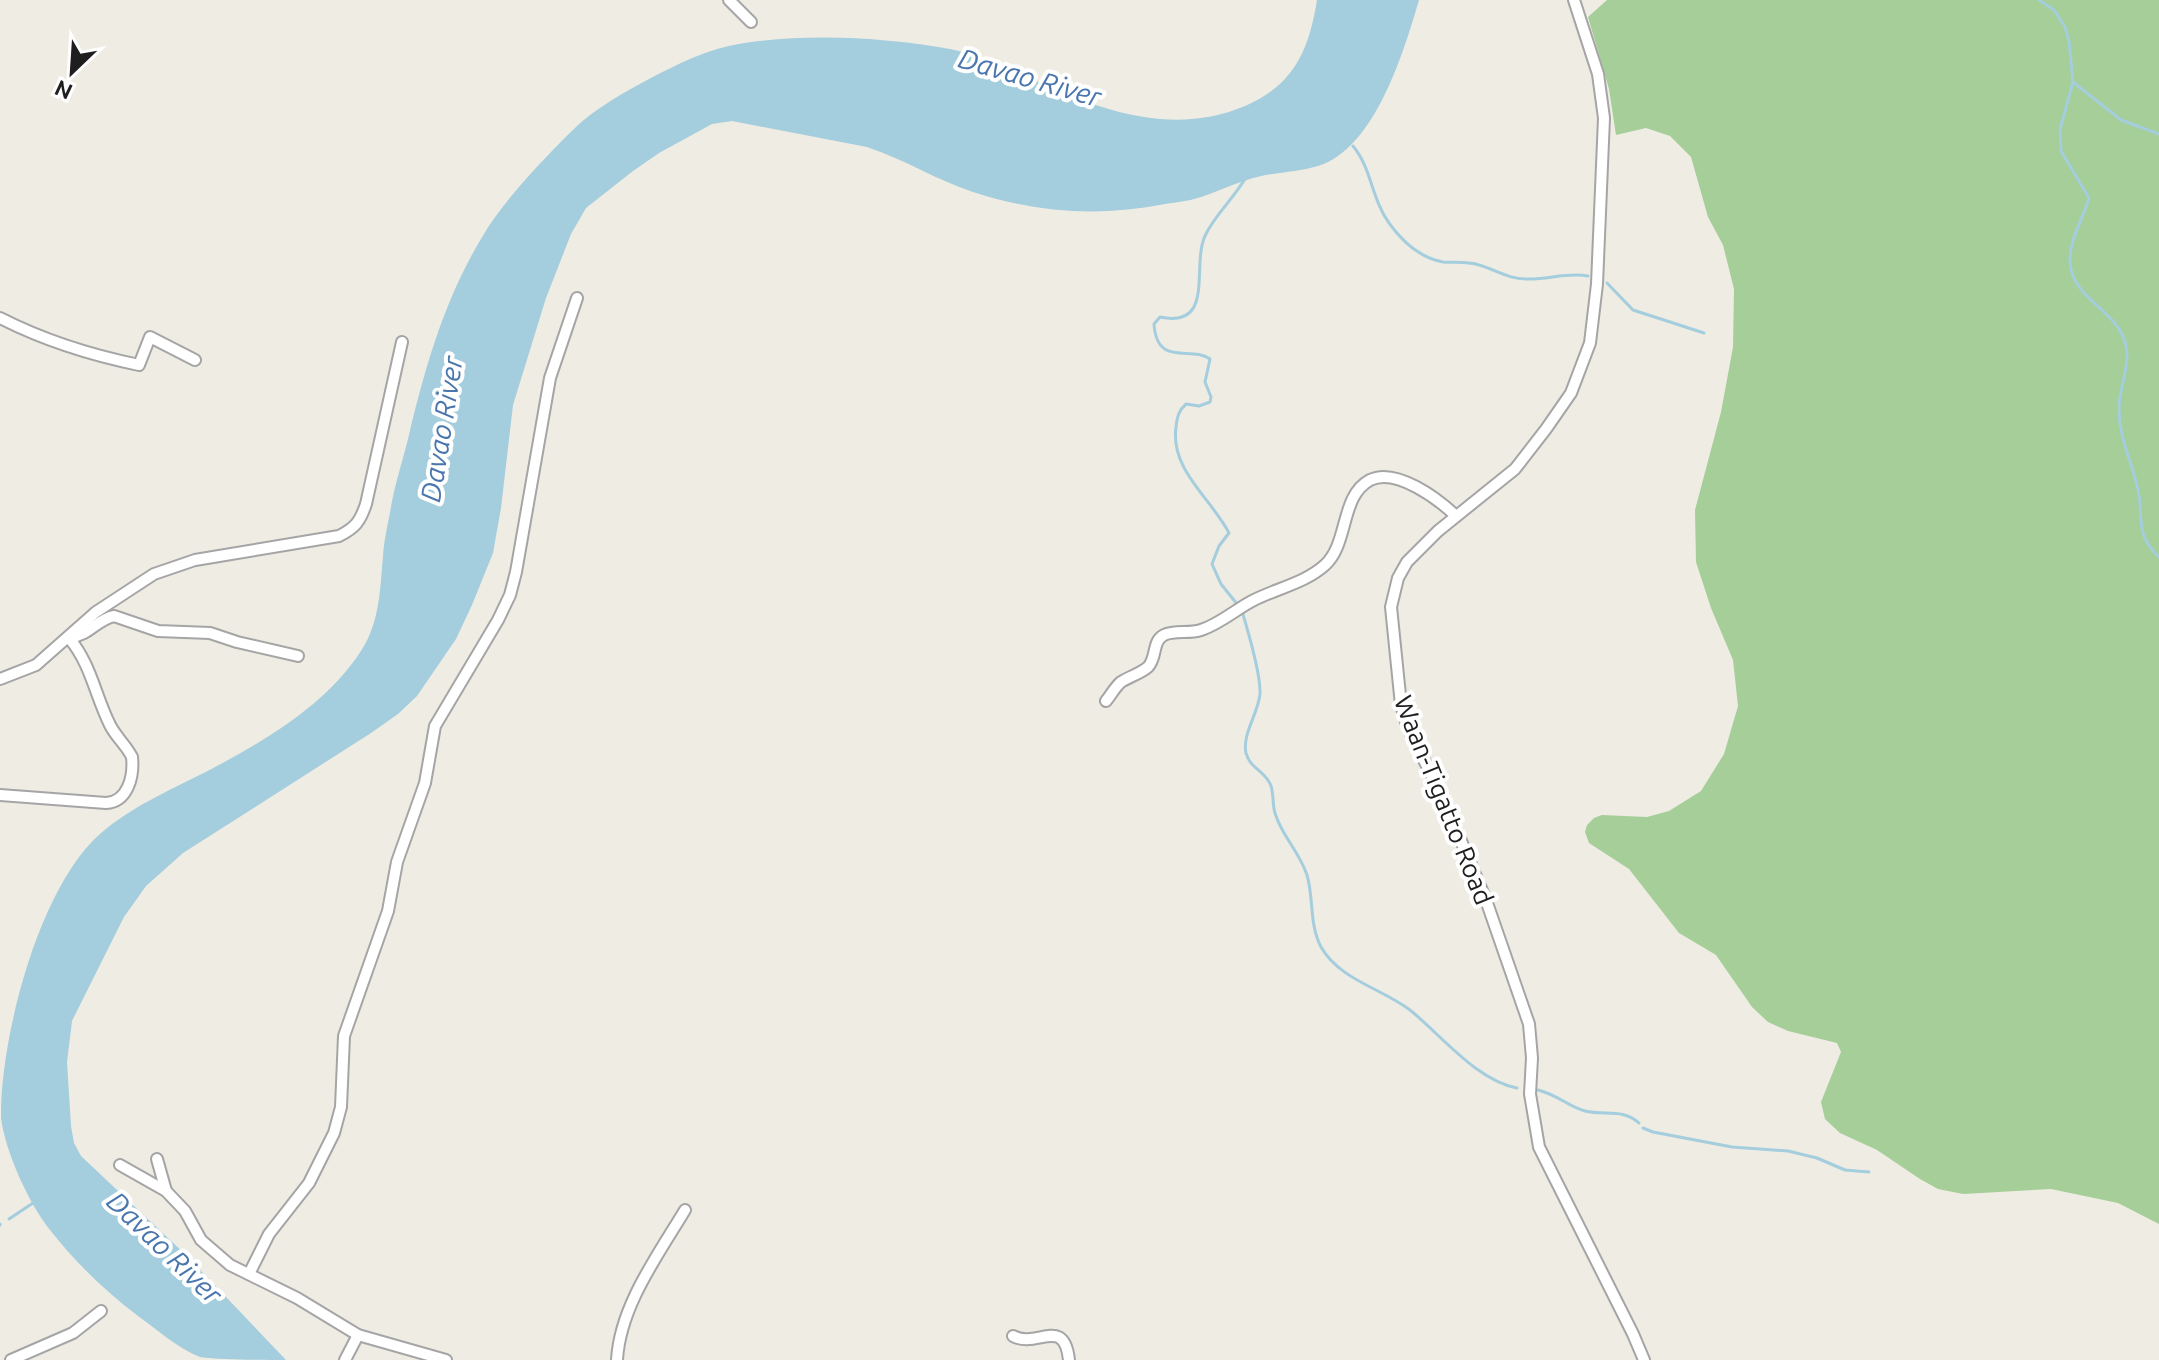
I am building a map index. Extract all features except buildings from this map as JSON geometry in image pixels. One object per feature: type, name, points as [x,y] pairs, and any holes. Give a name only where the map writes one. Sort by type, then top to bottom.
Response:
[{"type":"street","points":[[729,0],[751,22]]},
{"type":"street","name":"Waan-Tigatto Road","points":[[1574,0],[1598,74],[1604,118],[1597,284],[1590,343],[1571,393],[1515,469],[1456,516],[1407,562],[1393,593],[1392,623],[1401,705],[1408,728],[1442,796],[1486,900],[1529,1024],[1532,1058],[1530,1094],[1539,1147],[1644,1360]]},
{"type":"street","points":[[249,1274],[269,1234],[309,1183],[337,1124],[341,1107],[342,1049],[350,1013],[388,911],[397,862],[425,783],[435,726],[510,595],[550,378],[577,298]]},
{"type":"street","points":[[0,318],[65,348],[107,359],[139,365],[150,337],[195,360]]},
{"type":"street","points":[[0,679],[36,665],[111,601],[154,574],[176,565],[339,536],[354,528],[361,520],[366,504],[402,342]]},
{"type":"street","points":[[1106,701],[1118,685],[1146,668],[1158,640],[1165,635],[1212,626],[1251,601],[1302,581],[1321,568],[1337,548],[1353,499],[1371,479],[1387,477],[1420,489],[1439,500],[1456,516]]},
{"type":"street","points":[[69,638],[79,636],[114,616],[158,631],[210,633],[298,656]]},
{"type":"street","points":[[0,795],[115,803],[126,790],[132,757],[109,724],[92,675],[79,649],[69,638]]},
{"type":"street","points":[[157,1159],[166,1191]]},
{"type":"street","points":[[120,1165],[166,1191],[185,1211],[201,1240],[230,1265],[297,1298],[358,1335],[446,1360]]},
{"type":"street","points":[[617,1360],[620,1336],[639,1290],[685,1210]]},
{"type":"street","points":[[11,1360],[73,1333],[101,1311]]},
{"type":"street","points":[[345,1360],[358,1335]]},
{"type":"street","points":[[1013,1336],[1024,1340],[1052,1335],[1058,1337],[1068,1346],[1069,1360]]},
{"type":"green space","points":[[1607,0],[2159,0],[2159,1224],[2118,1203],[2051,1189],[1963,1194],[1938,1189],[1877,1150],[1840,1133],[1825,1119],[1821,1102],[1841,1052],[1837,1043],[1788,1031],[1768,1022],[1752,1007],[1716,955],[1679,933],[1629,869],[1589,843],[1585,832],[1594,818],[1602,815],[1647,817],[1669,811],[1701,791],[1724,754],[1738,706],[1733,660],[1696,562],[1695,510],[1721,412],[1733,347],[1734,289],[1723,245],[1708,217],[1691,157],[1670,136],[1646,128],[1616,135],[1609,89],[1588,17]]},
{"type":"water","name":"Davao River","points":[[1317,0],[1419,0],[1395,70],[1371,119],[1356,140],[1338,156],[1318,166],[1255,177],[1188,200],[1117,211],[1069,211],[1021,205],[973,192],[867,147],[732,121],[712,124],[659,153],[586,208],[571,234],[546,298],[513,405],[493,553],[456,639],[417,696],[398,714],[183,853],[146,886],[124,917],[72,1021],[67,1062],[71,1126],[74,1143],[81,1156],[187,1256],[286,1360],[200,1357],[168,1338],[91,1276],[60,1242],[34,1206],[13,1161],[1,1118],[7,1047],[27,966],[42,926],[78,858],[100,834],[142,805],[277,731],[332,687],[361,651],[376,617],[385,538],[397,480],[439,329],[460,278],[487,229],[517,189],[554,149],[599,109],[671,68],[717,49],[783,39],[869,39],[950,49],[986,59],[1092,104],[1117,111],[1168,119],[1219,115],[1262,97],[1287,76],[1304,50]]},
{"type":"waterway","points":[[2039,0],[2054,10],[2065,27],[2069,41],[2073,82],[2060,129],[2061,151],[2089,198],[2072,246],[2070,262],[2079,286],[2115,323],[2126,346],[2127,360],[2119,406],[2121,428],[2138,490],[2143,533],[2159,557]]},
{"type":"waterway","points":[[2073,82],[2121,120],[2159,134]]},
{"type":"waterway","points":[[1353,146],[1389,223],[1419,253],[1443,262],[1474,264],[1520,279],[1588,276]]},
{"type":"waterway","points":[[1237,604],[1221,584],[1212,564],[1219,546],[1229,533],[1185,470],[1176,442],[1177,420],[1184,406],[1210,402],[1205,382],[1210,359],[1202,355],[1168,351],[1156,338],[1154,324],[1160,317],[1178,318],[1189,313],[1195,304],[1206,234],[1246,177]]},
{"type":"waterway","points":[[1607,283],[1633,310],[1704,333]]},
{"type":"waterway","points":[[1242,611],[1260,686],[1246,739],[1246,753],[1251,763],[1269,781],[1279,824],[1304,867],[1321,947],[1339,968],[1410,1010],[1473,1066],[1487,1076],[1517,1088]]},
{"type":"waterway","points":[[1538,1090],[1579,1109],[1620,1114],[1639,1123]]},
{"type":"waterway","points":[[1643,1128],[1732,1147],[1788,1151],[1817,1158],[1845,1170],[1869,1172]]},
{"type":"waterway","points":[[9,1219],[36,1201]]}]
